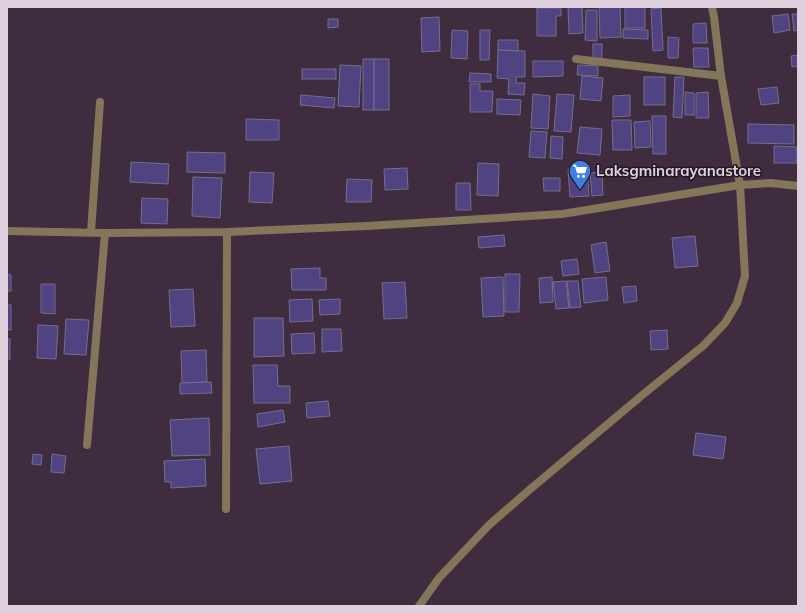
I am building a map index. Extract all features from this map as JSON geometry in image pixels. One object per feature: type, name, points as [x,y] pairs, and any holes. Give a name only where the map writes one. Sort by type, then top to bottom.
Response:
[{"type":"street","points":[[420,606],[439,578],[489,525],[646,392],[703,346],[725,323],[737,303],[745,276],[740,185],[721,76],[712,7]]},
{"type":"street","points":[[576,59],[721,76]]},
{"type":"street","points":[[91,232],[100,102]]},
{"type":"street","points":[[7,230],[105,233],[227,232],[375,226],[562,214],[740,185],[771,183],[798,186]]},
{"type":"street","points":[[226,509],[227,232]]},
{"type":"street","points":[[87,445],[105,233]]},
{"type":"building","points":[[568,7],[582,7],[583,33],[569,34]]},
{"type":"building","points":[[599,7],[620,7],[621,37],[600,38]]},
{"type":"building","points":[[625,7],[645,7],[645,28],[625,28]]},
{"type":"building","points":[[537,8],[561,8],[561,16],[556,16],[556,36],[537,36]]},
{"type":"building","points":[[661,8],[663,50],[653,51],[651,9]]},
{"type":"building","points":[[586,10],[597,10],[597,41],[585,40]]},
{"type":"building","points":[[788,14],[790,30],[774,33],[772,16]]},
{"type":"building","points":[[792,14],[798,14],[798,30],[794,31]]},
{"type":"building","points":[[439,17],[440,51],[422,52],[421,18]]},
{"type":"building","points":[[328,19],[338,19],[338,27],[328,28]]},
{"type":"building","points":[[706,23],[707,43],[693,43],[693,24]]},
{"type":"building","points":[[623,29],[648,30],[648,39],[623,38]]},
{"type":"building","points":[[452,30],[468,31],[467,59],[451,58]]},
{"type":"building","points":[[480,30],[490,30],[489,60],[480,60]]},
{"type":"building","points":[[668,37],[679,38],[678,58],[668,58]]},
{"type":"building","points":[[498,40],[518,40],[518,51],[498,50]]},
{"type":"building","points":[[593,44],[602,44],[602,60],[593,60]]},
{"type":"building","points":[[693,48],[708,48],[709,67],[694,67]]},
{"type":"building","points":[[498,50],[525,51],[525,77],[516,77],[516,83],[525,83],[524,95],[508,94],[509,79],[497,78]]},
{"type":"building","points":[[798,55],[798,66],[792,67],[791,56]]},
{"type":"building","points":[[363,59],[374,59],[374,110],[363,110]]},
{"type":"building","points":[[374,59],[389,59],[389,110],[374,110]]},
{"type":"building","points":[[533,61],[563,61],[563,76],[533,77]]},
{"type":"building","points":[[340,65],[361,66],[359,107],[338,106]]},
{"type":"building","points":[[578,65],[598,66],[598,76],[577,75]]},
{"type":"building","points":[[302,69],[336,69],[336,79],[302,79]]},
{"type":"building","points":[[470,73],[491,74],[491,82],[469,82]]},
{"type":"building","points":[[582,76],[603,78],[601,101],[580,99]]},
{"type":"building","points":[[644,77],[665,77],[665,105],[644,105]]},
{"type":"building","points":[[675,77],[684,77],[682,118],[673,117]]},
{"type":"building","points":[[470,84],[480,84],[480,91],[493,91],[492,112],[470,112]]},
{"type":"building","points":[[777,87],[779,103],[761,105],[758,89]]},
{"type":"building","points":[[685,92],[694,93],[694,115],[685,115]]},
{"type":"building","points":[[708,92],[709,118],[696,118],[696,93]]},
{"type":"building","points":[[533,94],[550,96],[548,129],[531,128]]},
{"type":"building","points":[[557,94],[574,95],[571,132],[554,131]]},
{"type":"building","points":[[301,95],[335,98],[334,108],[300,105]]},
{"type":"building","points":[[630,95],[630,116],[613,117],[613,96]]},
{"type":"building","points":[[497,99],[521,100],[520,115],[497,114]]},
{"type":"building","points":[[652,116],[666,116],[666,154],[653,154]]},
{"type":"building","points":[[246,119],[279,120],[279,140],[246,140]]},
{"type":"building","points":[[612,120],[631,120],[632,150],[613,150]]},
{"type":"building","points":[[650,121],[651,147],[635,148],[634,122]]},
{"type":"building","points":[[748,124],[794,125],[794,144],[748,143]]},
{"type":"building","points":[[580,127],[602,129],[600,155],[577,153]]},
{"type":"building","points":[[531,131],[547,132],[545,158],[529,157]]},
{"type":"building","points":[[551,136],[563,137],[562,159],[550,158]]},
{"type":"building","points":[[774,146],[797,147],[797,163],[774,163]]},
{"type":"building","points":[[187,152],[225,153],[225,173],[187,172]]},
{"type":"building","points":[[131,162],[169,164],[168,184],[130,182]]},
{"type":"building","points":[[478,163],[499,164],[498,196],[477,195]]},
{"type":"building","points":[[407,168],[408,189],[385,190],[384,169]]},
{"type":"building","points":[[587,168],[589,196],[570,197],[568,169]]},
{"type":"building","points":[[250,172],[274,173],[272,203],[249,202]]},
{"type":"building","points":[[602,172],[603,195],[592,196],[590,173]]},
{"type":"building","points":[[193,177],[222,178],[220,218],[192,216]]},
{"type":"building","points":[[543,178],[560,178],[560,191],[544,191]]},
{"type":"building","points":[[347,179],[372,180],[371,202],[346,202]]},
{"type":"building","points":[[456,183],[470,183],[471,210],[456,210]]},
{"type":"building","points":[[142,198],[168,199],[167,224],[141,223]]},
{"type":"building","points":[[504,235],[505,246],[479,248],[478,237]]},
{"type":"building","points":[[695,236],[698,266],[675,268],[672,238]]},
{"type":"building","points":[[606,242],[610,271],[595,273],[591,245]]},
{"type":"building","points":[[577,259],[579,274],[563,276],[561,261]]},
{"type":"building","points":[[320,268],[320,278],[326,278],[326,290],[292,290],[291,269]]},
{"type":"building","points":[[7,274],[11,275],[11,291],[7,291]]},
{"type":"building","points":[[505,274],[520,274],[519,312],[505,312]]},
{"type":"building","points":[[503,277],[504,316],[483,317],[481,278]]},
{"type":"building","points":[[552,277],[553,302],[540,303],[539,278]]},
{"type":"building","points":[[606,277],[608,300],[584,303],[582,279]]},
{"type":"building","points":[[566,281],[569,308],[556,309],[553,282]]},
{"type":"building","points":[[567,281],[578,281],[581,307],[570,308]]},
{"type":"building","points":[[405,282],[407,318],[384,319],[382,283]]},
{"type":"building","points":[[41,284],[55,284],[55,314],[41,313]]},
{"type":"building","points":[[636,286],[637,301],[624,303],[622,287]]},
{"type":"building","points":[[193,289],[195,326],[171,327],[169,290]]},
{"type":"building","points":[[312,299],[313,321],[290,322],[289,300]]},
{"type":"building","points":[[340,299],[340,314],[320,315],[319,300]]},
{"type":"building","points":[[7,305],[11,305],[11,330],[7,330]]},
{"type":"building","points":[[254,318],[283,318],[284,356],[254,357]]},
{"type":"building","points":[[66,319],[89,320],[86,355],[64,354]]},
{"type":"building","points":[[38,325],[58,326],[56,359],[37,358]]},
{"type":"building","points":[[322,329],[341,329],[342,351],[322,352]]},
{"type":"building","points":[[667,330],[668,349],[651,350],[650,331]]},
{"type":"building","points":[[314,333],[315,353],[292,354],[291,334]]},
{"type":"building","points":[[7,339],[10,339],[10,359],[7,359]]},
{"type":"building","points":[[206,350],[207,382],[182,383],[181,351]]},
{"type":"building","points":[[253,365],[277,365],[278,386],[290,386],[290,403],[254,403]]},
{"type":"building","points":[[211,382],[212,393],[180,394],[180,383]]},
{"type":"building","points":[[328,401],[330,416],[307,418],[306,403]]},
{"type":"building","points":[[283,410],[285,422],[258,427],[257,414]]},
{"type":"building","points":[[209,418],[210,455],[172,456],[170,420]]},
{"type":"building","points":[[696,433],[726,437],[723,459],[693,455]]},
{"type":"building","points":[[289,446],[292,481],[260,484],[256,449]]},
{"type":"building","points":[[33,454],[42,455],[41,465],[32,464]]},
{"type":"building","points":[[52,454],[66,456],[64,473],[51,472]]},
{"type":"building","points":[[205,459],[206,486],[171,488],[171,482],[165,482],[164,461]]},
{"type":"place","name":"Laksgminarayanastore","points":[[580,190]]}]
